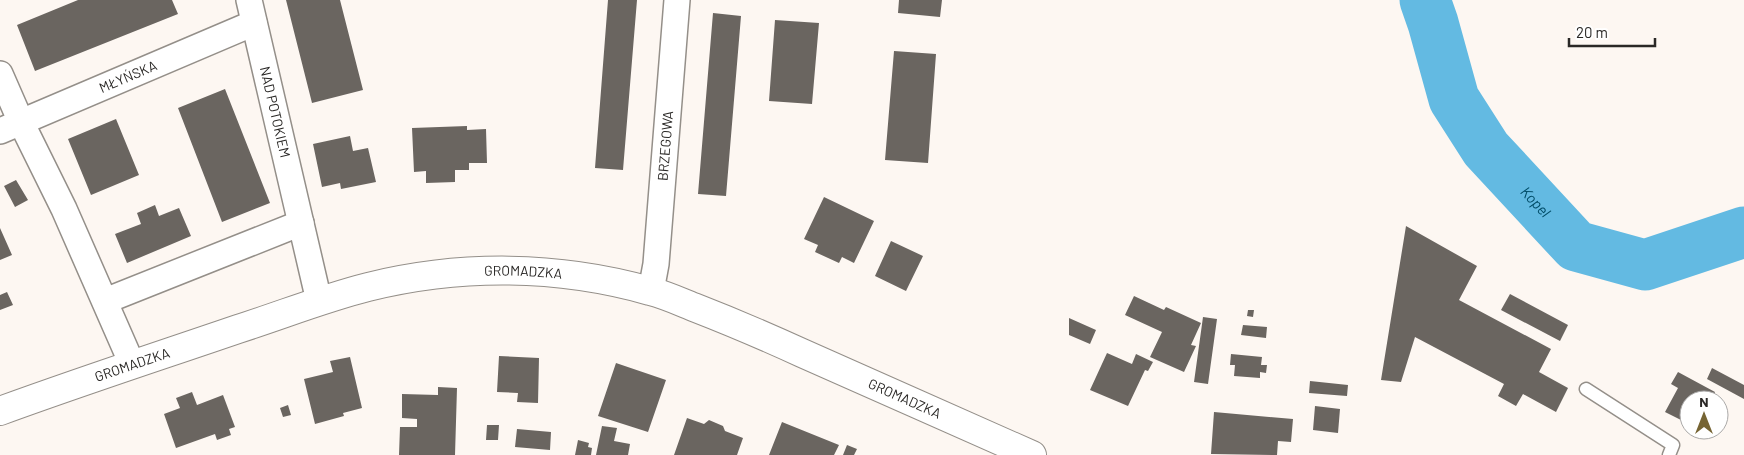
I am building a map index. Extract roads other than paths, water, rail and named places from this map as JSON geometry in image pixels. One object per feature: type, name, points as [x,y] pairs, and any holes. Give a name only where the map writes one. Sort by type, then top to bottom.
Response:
[{"type":"street","name":"BRZEGOWA","points":[[650,291],[656,264],[677,0]]},
{"type":"street","name":"MŁYŃSKA","points":[[11,126],[252,11]]},
{"type":"street","name":"NAD POTOKIEM","points":[[252,11],[319,301]]},
{"type":"street","points":[[0,74],[11,126],[64,209],[132,364]]},
{"type":"street","points":[[105,301],[300,223]]},
{"type":"street","name":"GROMADZKA","points":[[0,411],[319,301],[399,280],[448,273],[497,270],[557,273],[594,278],[650,291],[735,323],[1032,455]]},
{"type":"lane","points":[[1586,389],[1673,445],[1669,455]]},
{"type":"waterway","name":"Kopel","points":[[1425,0],[1454,99],[1486,149],[1576,246],[1645,265],[1744,232]]}]
